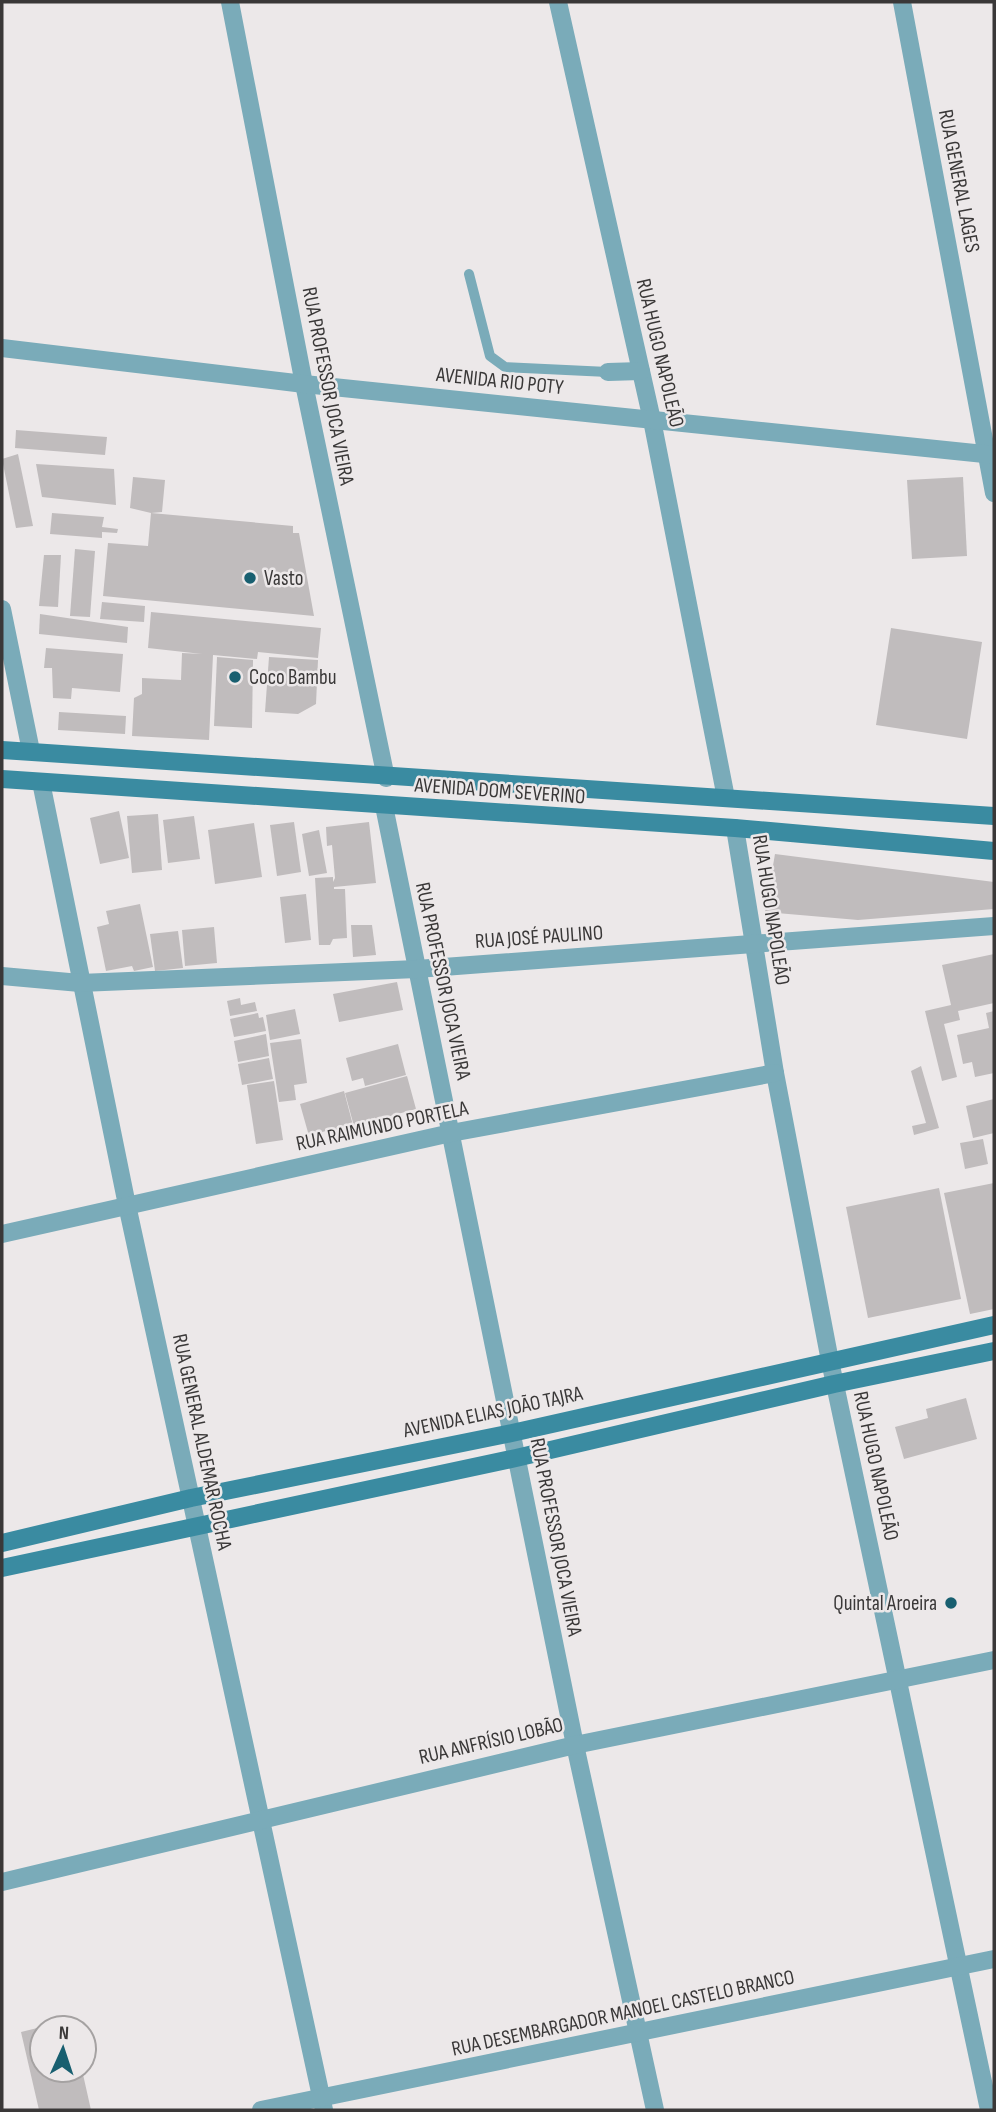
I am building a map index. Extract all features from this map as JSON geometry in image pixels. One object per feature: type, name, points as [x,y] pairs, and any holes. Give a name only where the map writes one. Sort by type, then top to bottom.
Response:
[{"type":"street","name":"RUA PROFESSOR JOCA VIEIRA","points":[[230,2],[304,384],[386,778]]},
{"type":"street","name":"RUA HUGO NAPOLEÃO","points":[[558,2],[652,420],[726,797]]},
{"type":"street","name":"RUA GENERAL LAGES","points":[[902,2],[991,455],[994,493]]},
{"type":"street","name":"AVENIDA RIO POTY","points":[[2,348],[304,384],[991,455]]},
{"type":"street","points":[[608,372],[641,371]]},
{"type":"street","points":[[2,609],[31,751]]},
{"type":"street","name":"AVENIDA DOM SEVERINO","points":[[2,750],[386,778],[726,797],[994,816]]},
{"type":"street","name":"AVENIDA DOM SEVERINO","points":[[2,779],[735,828],[994,851]]},
{"type":"street","name":"RUA GENERAL ALDEMAR ROCHA","points":[[41,782],[127,1205],[263,1818],[323,2103]]},
{"type":"street","name":"RUA PROFESSOR JOCA VIEIRA","points":[[383,806],[575,1745],[655,2110]]},
{"type":"street","name":"RUA HUGO NAPOLEÃO","points":[[735,828],[775,1073],[834,1384],[989,2110]]},
{"type":"street","name":"RUA JOSÉ PAULINO","points":[[2,976],[80,983],[417,969],[994,926]]},
{"type":"street","name":"RUA RAIMUNDO PORTELA","points":[[2,1234],[451,1133],[775,1073]]},
{"type":"street","name":"AVENIDA ELIAS JOÃO TAJRA","points":[[2,1543],[191,1498],[512,1433],[994,1325]]},
{"type":"street","points":[[2,1568],[197,1528],[834,1384],[994,1351]]},
{"type":"street","name":"RUA ANFRÍSIO LOBÃO","points":[[2,1882],[575,1745],[994,1660]]},
{"type":"street","name":"RUA DESEMBARGADOR MANOEL CASTELO BRANCO","points":[[261,2110],[323,2103],[994,1959]]},
{"type":"lane","points":[[469,274],[490,356],[495,362],[505,367],[608,372]]},
{"type":"building","points":[[16,430],[107,437],[105,455],[15,448]]},
{"type":"building","points":[[18,454],[33,526],[16,528],[2,459]]},
{"type":"building","points":[[36,464],[114,469],[116,505],[42,497]]},
{"type":"building","points":[[133,477],[165,480],[162,512],[151,513],[130,508]]},
{"type":"building","points":[[963,477],[967,556],[912,559],[907,480]]},
{"type":"building","points":[[52,513],[104,517],[102,527],[118,529],[117,533],[102,532],[102,538],[50,534]]},
{"type":"building","points":[[151,513],[293,526],[293,533],[299,533],[314,616],[103,596],[108,543],[148,546]]},
{"type":"building","points":[[75,549],[95,551],[90,617],[70,616]]},
{"type":"building","points":[[44,555],[61,555],[58,607],[39,606]]},
{"type":"building","points":[[102,602],[145,606],[144,622],[100,619]]},
{"type":"building","points":[[151,612],[321,628],[318,658],[258,652],[257,659],[213,655],[209,740],[132,736],[134,698],[142,694],[142,678],[181,680],[182,653],[202,654],[148,648]]},
{"type":"building","points":[[40,614],[128,627],[127,643],[39,634]]},
{"type":"building","points":[[891,628],[982,642],[967,739],[876,725]]},
{"type":"building","points":[[46,648],[123,654],[120,692],[72,688],[71,699],[53,698],[52,668],[44,668]]},
{"type":"building","points":[[217,657],[253,660],[252,728],[214,726]]},
{"type":"building","points":[[269,657],[318,660],[316,704],[298,714],[265,712]]},
{"type":"building","points":[[59,712],[126,716],[125,734],[58,730]]},
{"type":"building","points":[[119,811],[129,858],[100,864],[90,818]]},
{"type":"building","points":[[158,814],[162,870],[132,873],[127,816]]},
{"type":"building","points":[[194,816],[200,859],[168,863],[163,820]]},
{"type":"building","points":[[294,822],[301,872],[277,876],[270,825]]},
{"type":"building","points":[[369,822],[376,883],[334,887],[345,889],[347,938],[333,939],[330,945],[319,945],[315,878],[333,877],[333,882],[335,878],[332,845],[327,846],[326,827]]},
{"type":"building","points":[[254,823],[262,877],[215,884],[208,830]]},
{"type":"building","points":[[319,830],[327,873],[309,876],[302,834]]},
{"type":"building","points":[[775,854],[994,882],[994,909],[858,920],[765,912]]},
{"type":"building","points":[[306,894],[311,940],[285,943],[280,897]]},
{"type":"building","points":[[140,904],[153,967],[134,971],[132,966],[106,971],[97,927],[109,924],[106,911]]},
{"type":"building","points":[[351,925],[372,925],[376,955],[353,957]]},
{"type":"building","points":[[214,927],[217,963],[185,966],[182,930]]},
{"type":"building","points":[[178,931],[183,968],[155,971],[150,934]]},
{"type":"building","points":[[994,954],[994,1003],[958,1011],[960,1020],[944,1024],[957,1077],[942,1081],[925,1011],[951,1005],[942,965]]},
{"type":"building","points":[[397,982],[403,1010],[339,1022],[333,994]]},
{"type":"building","points":[[240,998],[241,1005],[255,1002],[257,1011],[230,1016],[227,1001]]},
{"type":"building","points":[[295,1009],[300,1034],[270,1040],[266,1015]]},
{"type":"building","points":[[994,1011],[994,1073],[975,1077],[972,1062],[963,1064],[957,1035],[989,1028],[986,1013]]},
{"type":"building","points":[[258,1013],[259,1018],[263,1017],[266,1031],[234,1037],[230,1019]]},
{"type":"building","points":[[266,1034],[269,1056],[238,1062],[234,1041]]},
{"type":"building","points":[[301,1039],[307,1083],[294,1085],[296,1100],[279,1102],[270,1043]]},
{"type":"building","points":[[398,1044],[406,1075],[365,1086],[363,1078],[352,1081],[346,1058]]},
{"type":"building","points":[[269,1058],[273,1079],[242,1085],[238,1064]]},
{"type":"building","points":[[921,1066],[939,1128],[914,1135],[912,1126],[926,1123],[911,1071]]},
{"type":"building","points":[[407,1076],[416,1109],[372,1121],[373,1125],[355,1130],[345,1093]]},
{"type":"building","points":[[274,1081],[283,1140],[256,1144],[247,1085]]},
{"type":"building","points":[[344,1091],[355,1133],[331,1140],[329,1130],[309,1136],[300,1104]]},
{"type":"building","points":[[994,1099],[994,1133],[973,1138],[966,1106]]},
{"type":"building","points":[[983,1139],[988,1164],[965,1169],[960,1143]]},
{"type":"building","points":[[994,1183],[994,1309],[970,1314],[944,1193]]},
{"type":"building","points":[[939,1188],[961,1299],[868,1318],[846,1207]]},
{"type":"building","points":[[966,1398],[977,1439],[904,1459],[895,1427],[928,1418],[926,1409]]},
{"type":"building","points":[[28,2030],[28,2062],[21,2032]]},
{"type":"building","points":[[33,2084],[85,2084],[91,2110],[39,2110]]},
{"type":"place","name":"Vasto","points":[[250,578]]},
{"type":"place","name":"Coco Bambu","points":[[235,677]]},
{"type":"place","name":"Quintal Aroeira","points":[[951,1603]]}]
